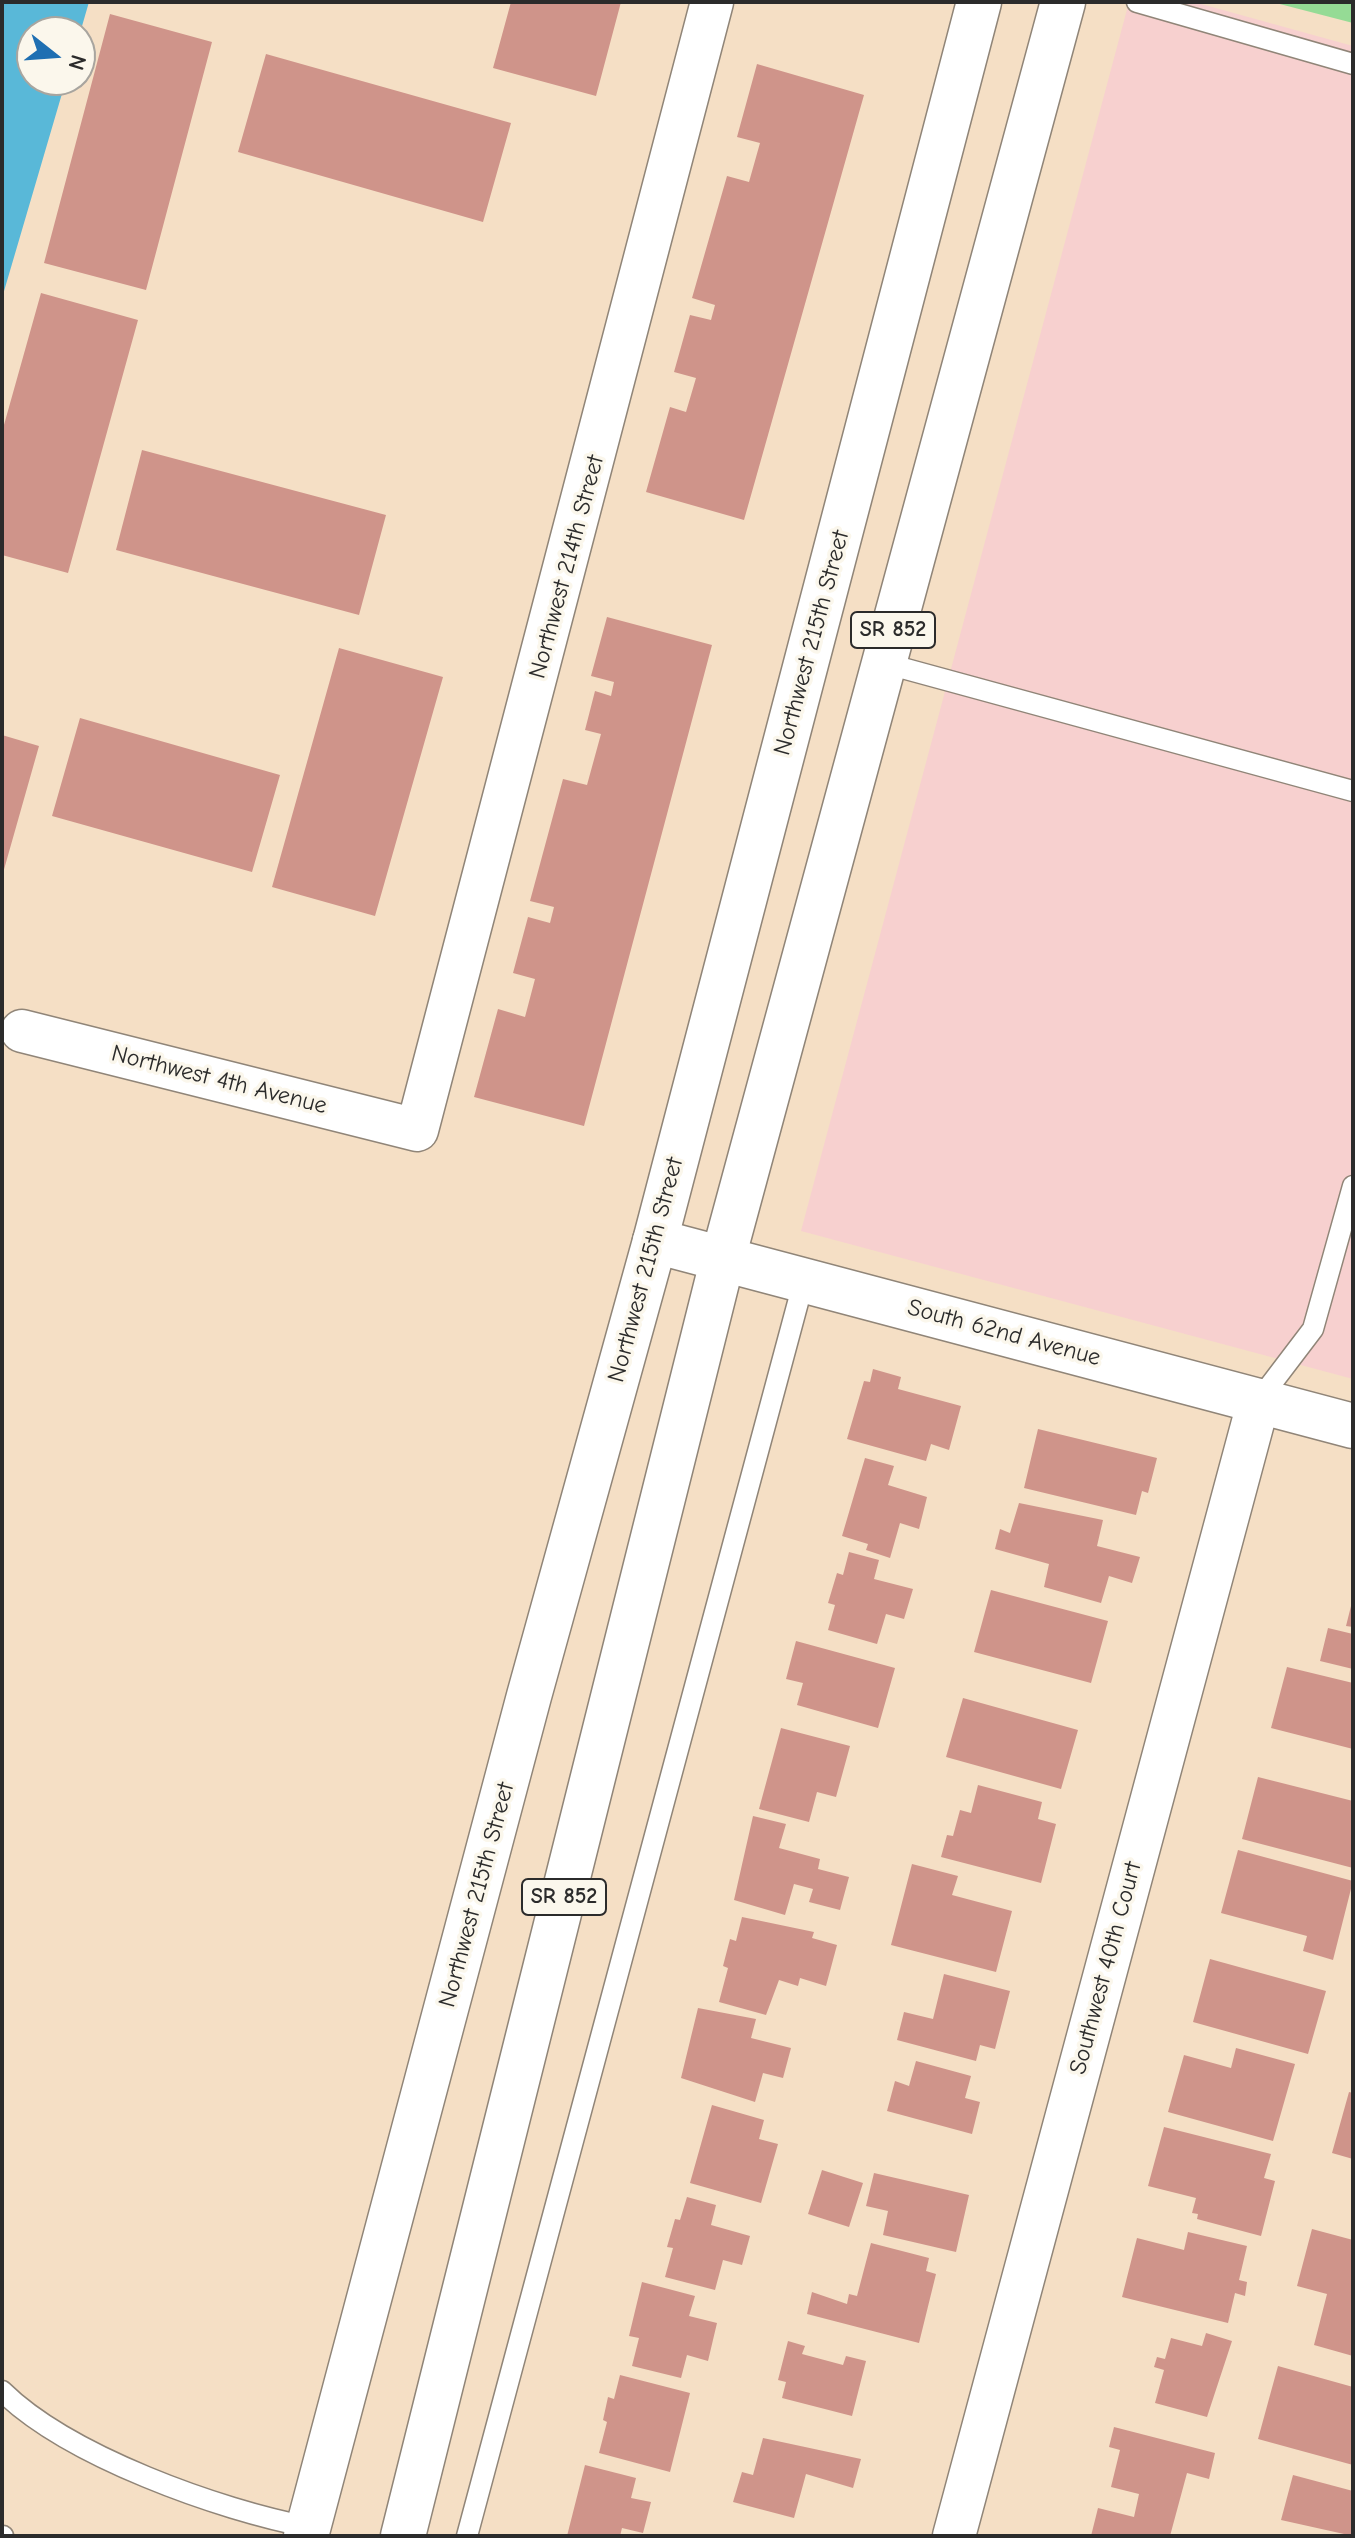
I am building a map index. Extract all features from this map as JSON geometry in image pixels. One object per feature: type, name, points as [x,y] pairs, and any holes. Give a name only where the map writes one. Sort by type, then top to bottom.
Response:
[{"type":"main road","name":"Northwest 215th Street","points":[[308,2532],[525,1711],[655,1241],[979,2]]},
{"type":"main road","name":"SR 852","points":[[403,2536],[723,1258],[1063,2]]},
{"type":"main road","name":"South 62nd Avenue","points":[[655,1241],[1353,1426]]},
{"type":"street","name":"Northwest 214th Street","points":[[417,1130],[712,2]]},
{"type":"street","name":"Northwest 4th Avenue","points":[[22,1031],[417,1130]]},
{"type":"street","name":"Southwest 40th Court","points":[[954,2536],[1259,1400]]},
{"type":"lane","points":[[1137,2],[1353,64]]},
{"type":"lane","points":[[884,663],[1353,791]]},
{"type":"lane","points":[[1259,1400],[1313,1329],[1346,1235],[1353,1186]]},
{"type":"lane","points":[[467,2536],[804,1280]]},
{"type":"lane","points":[[2,2391],[19,2408],[125,2468],[257,2517],[308,2532]]},
{"type":"shaded area","points":[[1129,2],[1194,2],[1353,46],[1353,1379],[801,1231]]},
{"type":"green space","points":[[1272,2],[1353,2],[1353,23]]},
{"type":"water","points":[[2,2],[89,2],[85,16],[16,16],[16,96],[61,96],[2,298]]},
{"type":"building","points":[[511,2],[621,2],[596,96],[493,68]]},
{"type":"building","points":[[110,14],[212,42],[146,290],[44,263],[88,96],[96,96],[96,67]]},
{"type":"building","points":[[266,54],[511,123],[483,222],[238,152]]},
{"type":"building","points":[[757,64],[864,95],[744,520],[646,492],[670,407],[686,412],[696,378],[674,372],[690,315],[711,320],[715,305],[692,298],[727,176],[749,182],[760,143],[737,137]]},
{"type":"building","points":[[41,293],[138,320],[68,573],[2,555],[2,432]]},
{"type":"building","points":[[142,450],[386,515],[359,615],[116,550]]},
{"type":"building","points":[[607,617],[712,645],[584,1126],[474,1097],[498,1009],[525,1017],[535,979],[513,973],[528,917],[550,923],[554,907],[530,901],[563,779],[587,785],[601,734],[585,730],[595,691],[611,696],[614,682],[591,676]]},
{"type":"building","points":[[339,648],[443,677],[375,916],[272,887]]},
{"type":"building","points":[[80,718],[280,775],[252,872],[52,816]]},
{"type":"building","points":[[2,735],[39,746],[3,873],[2,873]]},
{"type":"building","points":[[873,1369],[901,1377],[898,1389],[961,1406],[949,1450],[931,1444],[926,1461],[847,1439],[864,1381],[870,1382]]},
{"type":"building","points":[[1038,1429],[1157,1458],[1148,1493],[1142,1491],[1136,1515],[1024,1488]]},
{"type":"building","points":[[865,1458],[894,1466],[888,1485],[927,1497],[919,1529],[900,1523],[890,1558],[866,1550],[868,1544],[842,1536]]},
{"type":"building","points":[[1019,1503],[1103,1520],[1097,1546],[1140,1557],[1132,1583],[1109,1576],[1101,1603],[1044,1587],[1049,1564],[995,1549],[1000,1529],[1010,1533]]},
{"type":"building","points":[[849,1552],[879,1560],[874,1579],[913,1589],[904,1619],[886,1614],[877,1644],[828,1630],[835,1605],[828,1603],[837,1573],[843,1575]]},
{"type":"building","points":[[991,1590],[1108,1621],[1091,1683],[974,1652]]},
{"type":"building","points":[[1353,1602],[1353,1627],[1346,1626]]},
{"type":"building","points":[[1328,1628],[1353,1634],[1353,1669],[1320,1661]]},
{"type":"building","points":[[796,1641],[895,1668],[878,1728],[797,1705],[803,1683],[786,1679]]},
{"type":"building","points":[[1287,1667],[1353,1683],[1353,1749],[1271,1728]]},
{"type":"building","points":[[963,1698],[1078,1730],[1061,1789],[946,1757]]},
{"type":"building","points":[[781,1728],[850,1746],[836,1797],[817,1792],[809,1822],[759,1809]]},
{"type":"building","points":[[1258,1777],[1353,1801],[1353,1868],[1242,1839]]},
{"type":"building","points":[[978,1785],[1042,1802],[1038,1819],[1056,1824],[1041,1883],[941,1857],[947,1835],[953,1836],[960,1810],[971,1813]]},
{"type":"building","points":[[753,1816],[786,1824],[779,1848],[820,1859],[818,1869],[849,1877],[840,1910],[809,1902],[813,1889],[794,1884],[785,1915],[734,1900]]},
{"type":"building","points":[[1238,1850],[1353,1881],[1333,1960],[1303,1951],[1307,1936],[1221,1913]]},
{"type":"building","points":[[912,1864],[958,1876],[952,1895],[1012,1911],[996,1972],[891,1945]]},
{"type":"building","points":[[742,1917],[814,1932],[812,1938],[837,1945],[826,1986],[800,1978],[798,1986],[779,1980],[766,2015],[719,2002],[728,1968],[723,1966],[730,1939],[736,1941]]},
{"type":"building","points":[[1210,1959],[1326,1991],[1308,2054],[1193,2022]]},
{"type":"building","points":[[944,1974],[1010,1991],[995,2049],[980,2045],[976,2061],[897,2040],[904,2012],[933,2019]]},
{"type":"building","points":[[698,2008],[756,2019],[751,2038],[791,2048],[783,2078],[763,2073],[755,2102],[681,2078]]},
{"type":"building","points":[[1236,2048],[1295,2064],[1273,2141],[1168,2112],[1184,2055],[1231,2068]]},
{"type":"building","points":[[916,2061],[971,2076],[965,2098],[980,2102],[972,2134],[887,2111],[895,2081],[909,2086]]},
{"type":"building","points":[[1349,2092],[1353,2093],[1353,2159],[1332,2153]]},
{"type":"building","points":[[712,2105],[764,2120],[759,2139],[778,2144],[761,2203],[690,2183]]},
{"type":"building","points":[[1164,2127],[1271,2154],[1264,2178],[1275,2181],[1261,2236],[1197,2219],[1198,2214],[1192,2213],[1196,2198],[1148,2186]]},
{"type":"building","points":[[822,2170],[863,2183],[849,2227],[808,2214]]},
{"type":"building","points":[[874,2173],[969,2195],[956,2252],[883,2235],[888,2211],[866,2206]]},
{"type":"building","points":[[687,2197],[716,2205],[711,2225],[750,2236],[742,2265],[723,2260],[715,2290],[665,2277],[673,2248],[667,2247],[675,2219],[680,2220]]},
{"type":"building","points":[[1312,2229],[1353,2240],[1353,2356],[1314,2345],[1327,2294],[1297,2286]]},
{"type":"building","points":[[1188,2232],[1247,2246],[1239,2280],[1247,2282],[1245,2296],[1235,2293],[1228,2323],[1122,2297],[1137,2238],[1184,2250]]},
{"type":"building","points":[[871,2243],[929,2258],[926,2271],[936,2274],[919,2343],[807,2314],[812,2292],[847,2304],[849,2294],[857,2296]]},
{"type":"building","points":[[642,2282],[695,2296],[689,2316],[717,2323],[708,2361],[687,2355],[681,2378],[632,2366],[639,2338],[629,2336]]},
{"type":"building","points":[[1206,2333],[1232,2341],[1207,2417],[1155,2403],[1164,2370],[1154,2367],[1157,2357],[1165,2359],[1171,2338],[1202,2346]]},
{"type":"building","points":[[788,2341],[805,2346],[802,2354],[843,2365],[846,2356],[866,2361],[852,2416],[782,2398],[786,2382],[778,2380]]},
{"type":"building","points":[[1278,2366],[1353,2387],[1353,2465],[1258,2439]]},
{"type":"building","points":[[620,2375],[690,2393],[670,2472],[599,2453],[607,2422],[603,2420],[608,2397],[614,2399]]},
{"type":"building","points":[[1114,2427],[1215,2453],[1209,2479],[1187,2473],[1170,2536],[1091,2536],[1098,2508],[1134,2517],[1139,2494],[1111,2487],[1120,2450],[1109,2447]]},
{"type":"building","points":[[763,2438],[861,2459],[853,2488],[806,2474],[794,2518],[733,2502],[742,2472],[753,2475]]},
{"type":"building","points":[[585,2465],[636,2478],[631,2498],[651,2502],[643,2533],[622,2528],[620,2536],[567,2536]]},
{"type":"building","points":[[1293,2475],[1353,2491],[1353,2536],[1281,2520]]}]
